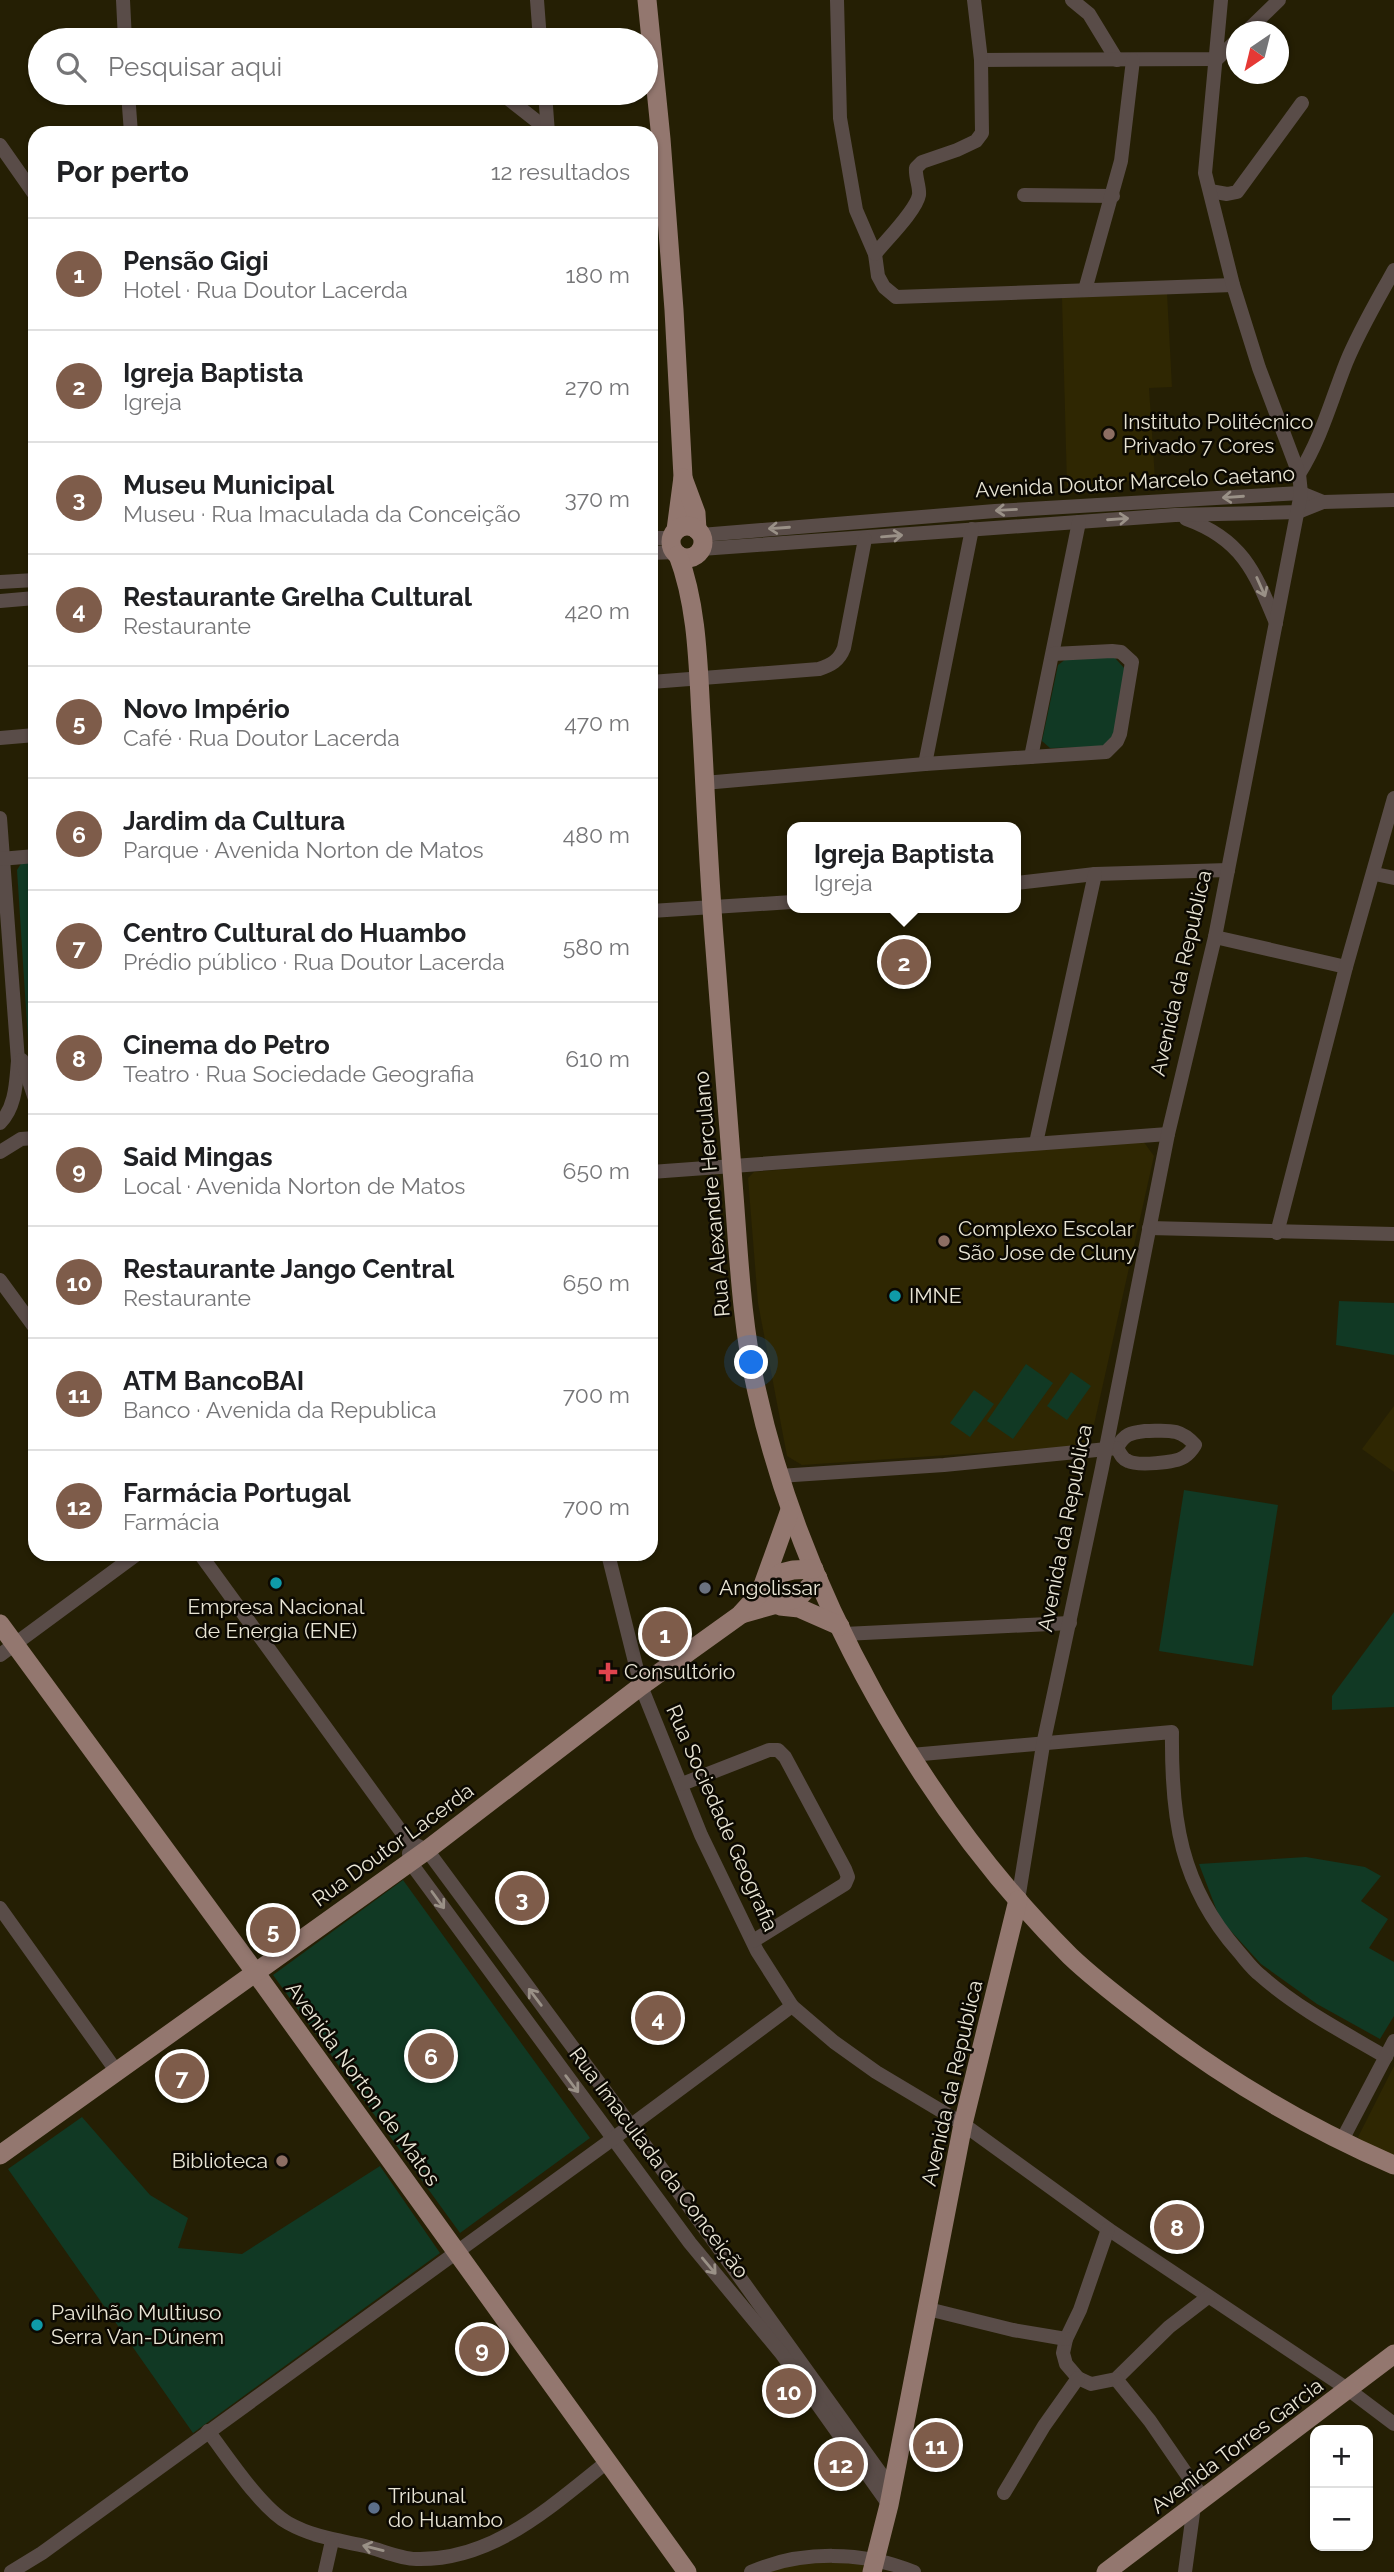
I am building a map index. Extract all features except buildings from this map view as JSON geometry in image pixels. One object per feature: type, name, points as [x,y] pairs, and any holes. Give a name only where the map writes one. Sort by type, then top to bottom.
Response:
[{"type":"main road","points":[[647,0],[649,28]]},
{"type":"main road","points":[[653,105],[654,126]]},
{"type":"main road","points":[[658,199],[674,310],[683,477],[675,544]]},
{"type":"main road","points":[[683,477],[696,513],[700,542]]},
{"type":"main road","name":"Avenida Doutor Marcelo Caetano","points":[[687,526],[700,542],[689,558],[675,544],[687,526]]},
{"type":"main road","name":"Rua Alexandre Herculano","points":[[688,583],[700,542]]},
{"type":"main road","name":"Rua Alexandre Herculano","points":[[675,544],[688,583],[699,677],[712,908],[747,1335],[756,1390],[779,1476],[816,1573],[842,1630],[911,1755],[935,1792],[1018,1900],[1073,1958],[1177,2042],[1262,2098],[1341,2142],[1394,2165]]},
{"type":"main road","points":[[790,1510],[765,1600],[799,1608],[842,1630]]},
{"type":"main road","name":"Rua Doutor Lacerda","points":[[0,2155],[427,1850],[641,1686],[740,1615],[765,1600],[798,1598],[816,1573],[793,1570],[781,1573],[765,1600]]},
{"type":"main road","name":"Avenida Norton de Matos","points":[[0,1624],[7,1650],[255,1972],[687,2572]]},
{"type":"main road","name":"Avenida da Republica","points":[[874,2566],[928,2309],[963,2124],[1018,1900]]},
{"type":"main road","name":"Avenida Torres Garcia","points":[[1106,2572],[1394,2354]]},
{"type":"street","points":[[123,0],[124,28]]},
{"type":"street","points":[[537,0],[539,28]]},
{"type":"street","points":[[837,0],[840,118],[856,210],[875,254],[878,276],[884,288],[896,297],[1233,285]]},
{"type":"street","points":[[875,254],[916,204],[920,193],[915,179],[916,168],[922,162],[976,141],[982,133],[981,60],[974,0]]},
{"type":"street","points":[[1072,0],[1089,15],[1117,60]]},
{"type":"street","name":"Avenida da Republica","points":[[1018,1900],[1043,1745],[1111,1448],[1149,1228],[1168,1134],[1215,937],[1301,493],[1299,474],[1259,368],[1233,285],[1205,173],[1221,0]]},
{"type":"street","points":[[1257,21],[1279,0]]},
{"type":"street","points":[[981,60],[1217,59],[1226,51]]},
{"type":"street","points":[[1085,290],[1121,161],[1133,60]]},
{"type":"street","points":[[1210,191],[1227,194],[1237,192],[1302,103]]},
{"type":"street","points":[[129,105],[130,126]]},
{"type":"street","points":[[516,105],[542,126]]},
{"type":"street","points":[[546,105],[548,126]]},
{"type":"street","points":[[0,145],[28,185]]},
{"type":"street","points":[[1024,195],[1113,196]]},
{"type":"street","points":[[1299,474],[1322,432],[1361,329],[1394,270]]},
{"type":"street","name":"Avenida Doutor Marcelo Caetano","points":[[700,542],[995,511],[1301,493],[1323,502]]},
{"type":"street","points":[[1323,502],[1394,499]]},
{"type":"street","name":"Avenida Doutor Marcelo Caetano","points":[[700,542],[865,539],[1175,515],[1298,512],[1323,502]]},
{"type":"street","points":[[1175,515],[1220,534],[1243,555],[1253,570],[1276,623]]},
{"type":"street","points":[[1031,757],[1079,522]]},
{"type":"street","points":[[925,764],[972,529]]},
{"type":"street","points":[[658,681],[819,670],[832,664],[841,656],[844,648],[865,539]]},
{"type":"street","name":"Avenida Doutor Marcelo Caetano","points":[[658,540],[675,544]]},
{"type":"street","name":"Avenida Doutor Marcelo Caetano","points":[[658,550],[675,544]]},
{"type":"street","points":[[0,582],[28,580]]},
{"type":"street","points":[[0,601],[28,599]]},
{"type":"street","points":[[704,783],[1106,752],[1120,734],[1132,662],[1121,652],[1112,651],[1053,654]]},
{"type":"street","points":[[0,738],[28,736]]},
{"type":"street","points":[[1277,1233],[1346,967],[1375,874],[1394,799]]},
{"type":"street","points":[[0,818],[5,963],[18,1048],[28,1077]]},
{"type":"street","points":[[2,859],[28,857]]},
{"type":"street","points":[[1021,882],[1095,874],[1228,870]]},
{"type":"street","points":[[1036,1143],[1095,874]]},
{"type":"street","points":[[1375,874],[1394,878]]},
{"type":"street","points":[[658,911],[787,902]]},
{"type":"street","points":[[1215,937],[1346,967]]},
{"type":"street","points":[[0,1123],[15,1092],[18,1048]]},
{"type":"street","points":[[658,1171],[1168,1134]]},
{"type":"street","points":[[0,1152],[21,1139],[28,1138]]},
{"type":"street","points":[[1149,1228],[1277,1233],[1392,1230]]},
{"type":"street","points":[[0,1280],[28,1318]]},
{"type":"street","points":[[779,1476],[944,1465],[1111,1448],[1123,1437],[1145,1431],[1185,1433],[1195,1444],[1188,1455],[1177,1461],[1159,1463],[1130,1463],[1111,1448]]},
{"type":"street","points":[[7,1650],[128,1561]]},
{"type":"street","name":"Rua Imaculada da Conceição","points":[[205,1561],[408,1841],[427,1850],[631,2126],[890,2497]]},
{"type":"street","name":"Rua Sociedade Geografia","points":[[610,1561],[641,1686],[701,1835],[753,1941],[792,2006],[834,2042],[876,2072],[963,2124],[1108,2229],[1349,2390],[1394,2424]]},
{"type":"street","points":[[842,1630],[1070,1622]]},
{"type":"street","points":[[911,1755],[1172,1732],[1171,1780],[1177,1827],[1192,1879],[1217,1926],[1259,1975],[1312,2013],[1386,2057]]},
{"type":"street","points":[[682,1784],[769,1750],[778,1750],[785,1757],[845,1870],[848,1877],[845,1884],[753,1941]]},
{"type":"street","points":[[408,1841],[410,1862]]},
{"type":"street","name":"Rua Imaculada da Conceição","points":[[410,1862],[690,2244],[781,2353],[890,2497]]},
{"type":"street","points":[[0,1908],[117,2072]]},
{"type":"street","points":[[483,1960],[499,1948]]},
{"type":"street","points":[[11,2572],[42,2553],[456,2253],[792,2006]]},
{"type":"street","points":[[1341,2142],[1394,2042]]},
{"type":"street","points":[[556,2062],[573,2048]]},
{"type":"street","points":[[1108,2229],[1063,2353],[1066,2364],[1078,2378],[1091,2384],[1116,2379],[1169,2327],[1208,2297]]},
{"type":"street","points":[[690,2244],[705,2231]]},
{"type":"street","points":[[928,2309],[1013,2330],[1066,2339]]},
{"type":"street","points":[[1004,2493],[1044,2426],[1078,2378]]},
{"type":"street","points":[[1116,2379],[1150,2421],[1198,2502],[1185,2572]]},
{"type":"street","points":[[208,2431],[245,2480],[285,2522],[332,2541],[358,2544],[413,2566],[467,2554],[526,2526],[607,2462]]},
{"type":"street","points":[[325,2572],[332,2541]]},
{"type":"street","points":[[30,2572],[42,2553]]},
{"type":"street","points":[[751,2572],[798,2559],[839,2556],[874,2566],[914,2572]]},
{"type":"shaded area","name":"Instituto Politécnico Privado 7 Cores","points":[[1167,293],[1172,387],[1149,388],[1155,479],[1067,486],[1062,298]]},
{"type":"shaded area","name":"Complexo Escolar São Jose de Cluny","points":[[1143,1141],[1154,1156],[1091,1438],[1081,1446],[802,1465],[787,1456],[758,1303],[748,1178],[754,1172]]},
{"type":"shaded area","points":[[1394,1406],[1394,1472],[1362,1449]]},
{"type":"shaded area","points":[[1394,2066],[1394,2157],[1365,2145],[1358,2137]]},
{"type":"shaded area","points":[[835,2561],[867,2564],[865,2572],[764,2572],[798,2564]]},
{"type":"green space","points":[[1072,658],[1115,658],[1125,669],[1114,739],[1102,747],[1050,748],[1042,741],[1058,665]]},
{"type":"green space","points":[[22,862],[28,862],[28,1040],[17,870]]},
{"type":"green space","points":[[1339,1301],[1394,1303],[1394,1355],[1336,1345]]},
{"type":"green space","points":[[1026,1364],[1053,1383],[1013,1439],[987,1421]]},
{"type":"green space","points":[[1071,1372],[1091,1386],[1067,1420],[1047,1406]]},
{"type":"green space","points":[[974,1390],[994,1404],[970,1437],[950,1423]]},
{"type":"green space","points":[[1184,1490],[1278,1505],[1253,1666],[1159,1651]]},
{"type":"green space","points":[[1394,1612],[1394,1707],[1332,1710],[1332,1696]]},
{"type":"green space","points":[[1306,1857],[1365,1867],[1381,1876],[1361,1901],[1388,1919],[1369,1948],[1394,1962],[1394,2016],[1380,2039],[1317,2004],[1261,1964],[1220,1919],[1199,1864]]},
{"type":"green space","points":[[403,1880],[590,2138],[460,2233],[273,1975]]},
{"type":"green space","points":[[82,2117],[150,2195],[188,2218],[178,2248],[242,2254],[380,2166],[440,2253],[193,2433],[8,2169]]},
{"type":"place","name":"Instituto Politécnico Privado 7 Cores","points":[[1109,434]]},
{"type":"place","name":"Igreja Baptista","points":[[904,962]]},
{"type":"place","name":"Complexo Escolar São Jose de Cluny","points":[[944,1241]]},
{"type":"place","name":"IMNE","points":[[895,1296]]},
{"type":"place","name":"Empresa Nacional de Energia (ENE)","points":[[276,1583]]},
{"type":"place","name":"Angolissar","points":[[705,1588]]},
{"type":"place","name":"Pensão Gigi","points":[[665,1634]]},
{"type":"place","name":"Consultório","points":[[608,1672]]},
{"type":"place","name":"Museu Municipal","points":[[522,1898]]},
{"type":"place","name":"Novo Império","points":[[273,1930]]},
{"type":"place","name":"Restaurante Grelha Cultural","points":[[658,2018]]},
{"type":"place","name":"Jardim da Cultura","points":[[431,2056]]},
{"type":"place","name":"Centro Cultural do Huambo","points":[[182,2076]]},
{"type":"place","name":"Biblioteca","points":[[282,2161]]},
{"type":"place","name":"Cinema do Petro","points":[[1177,2227]]},
{"type":"place","name":"Pavilhão Multiuso Serra Van-Dúnem","points":[[37,2325]]},
{"type":"place","name":"Said Mingas","points":[[482,2349]]},
{"type":"place","name":"Restaurante Jango Central","points":[[789,2391]]},
{"type":"place","name":"ATM BancoBAI","points":[[936,2445]]},
{"type":"place","name":"Farmácia Portugal","points":[[841,2464]]},
{"type":"place","name":"Tribunal do Huambo","points":[[374,2508]]}]
